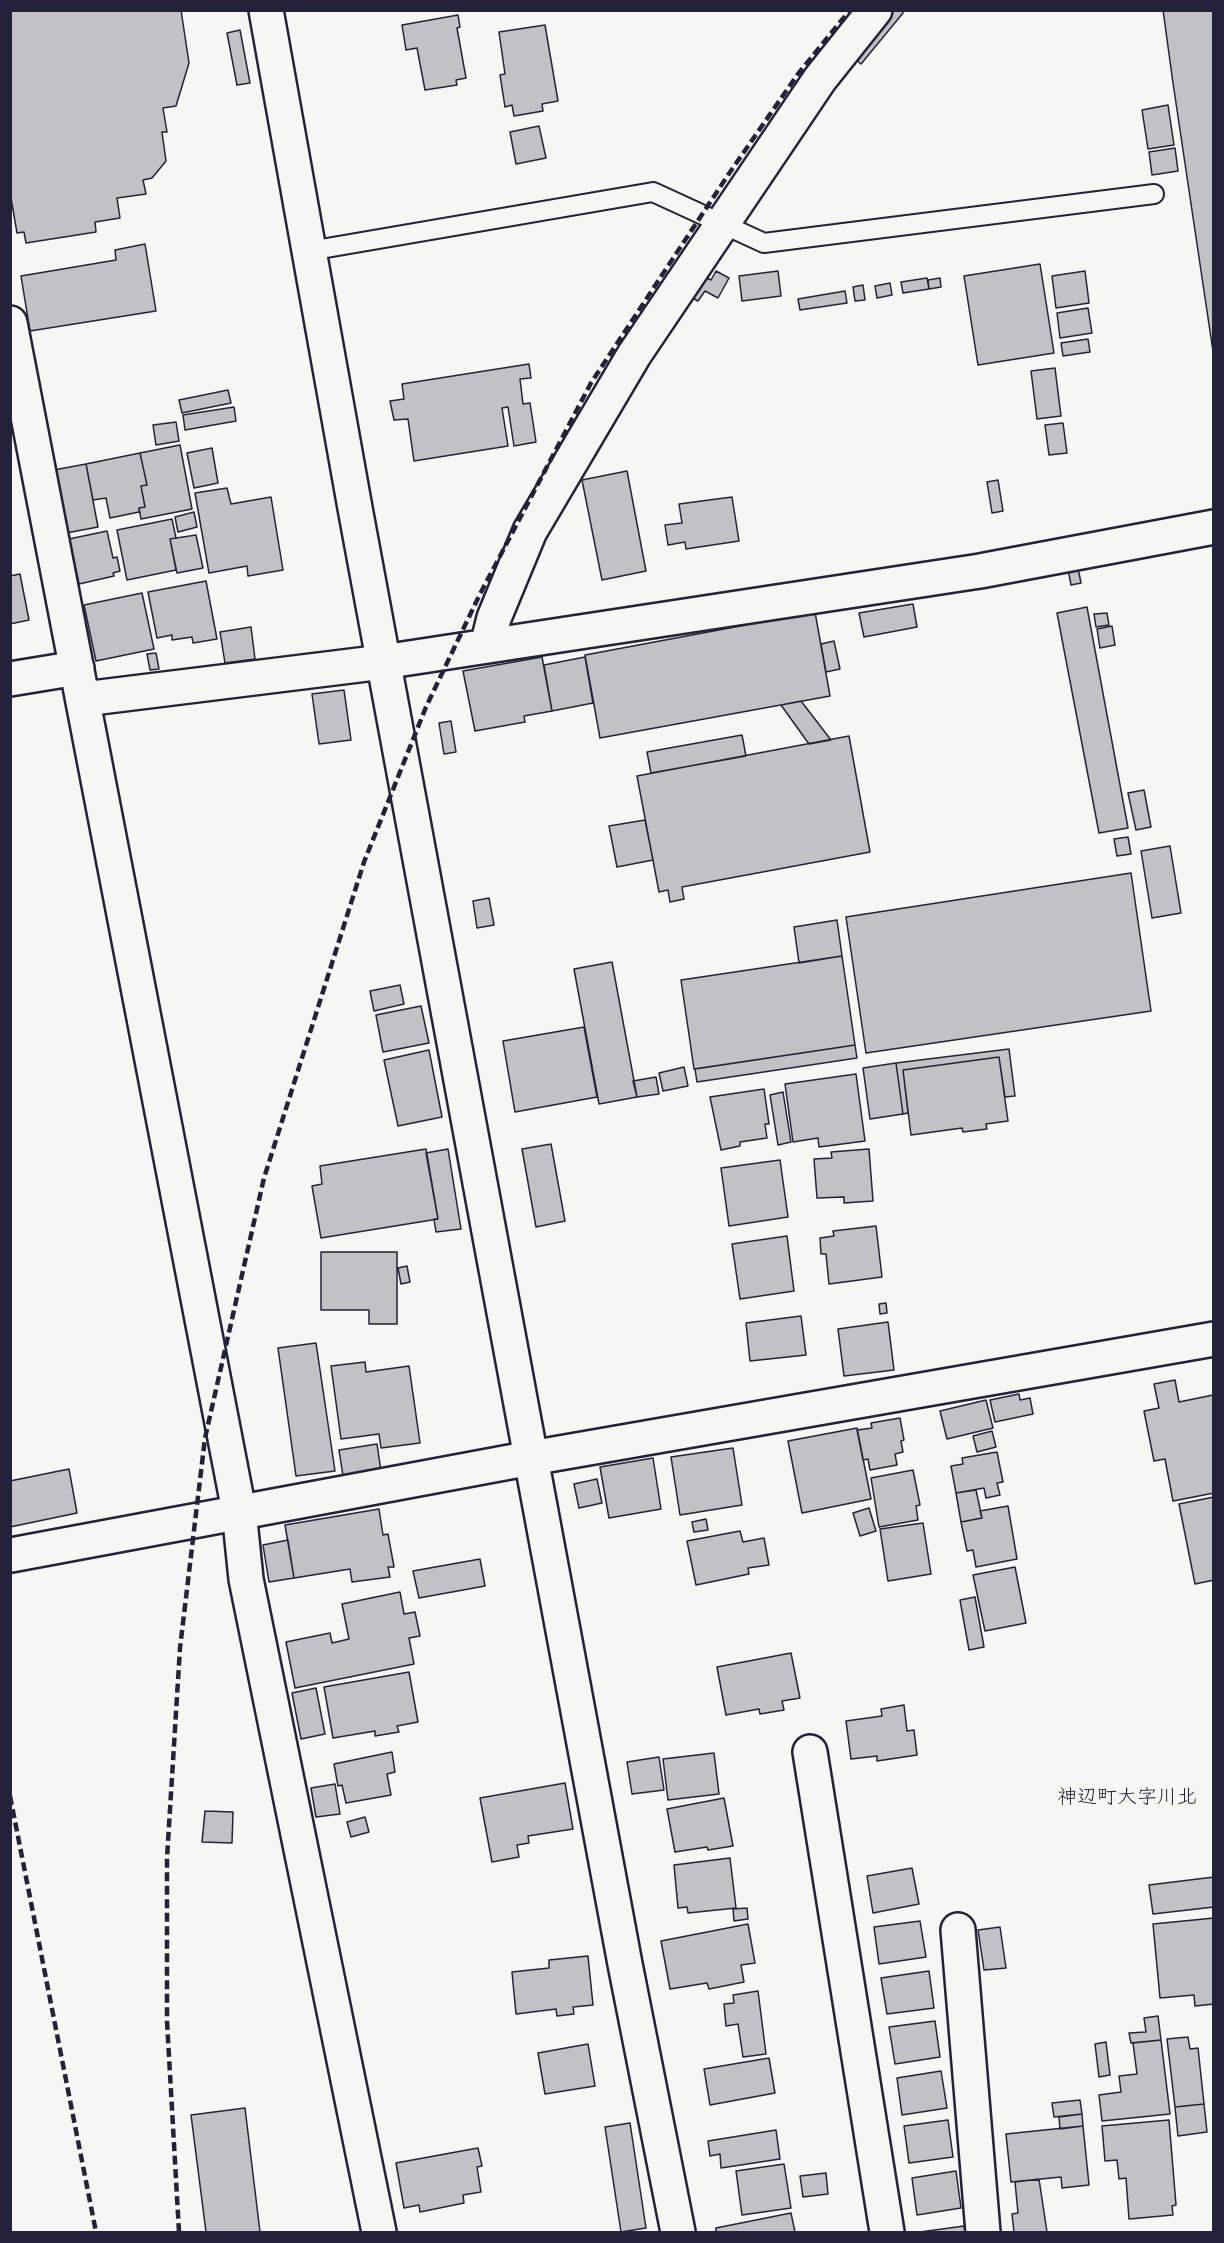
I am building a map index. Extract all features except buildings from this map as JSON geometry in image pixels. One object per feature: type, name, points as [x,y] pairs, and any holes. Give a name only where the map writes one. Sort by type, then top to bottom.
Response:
[{"type":"street","points":[[266,10],[383,662],[625,1964],[678,2232]]},
{"type":"street","points":[[487,646],[494,618],[530,531],[634,355],[820,79],[875,10]]},
{"type":"street","points":[[10,322],[239,1511],[249,1591],[379,2232]]},
{"type":"street","points":[[10,679],[80,684],[383,662],[980,571],[1214,527]]},
{"type":"street","points":[[11,1556],[239,1511],[531,1458],[1214,1339]]},
{"type":"street","points":[[810,1752],[887,2232]]},
{"type":"street","points":[[958,1929],[983,2232]]},
{"type":"lane","points":[[309,251],[653,192],[764,243],[1154,194]]},
{"type":"railway","points":[[179,2232],[167,2021],[167,1858],[180,1648],[205,1438],[264,1178],[364,862],[426,707],[479,596],[591,383],[728,175],[798,74],[850,10]]},
{"type":"railway","points":[[10,1796],[96,2232]]},
{"type":"district","name":"神辺町大字川北","points":[[1127,1800]]}]
